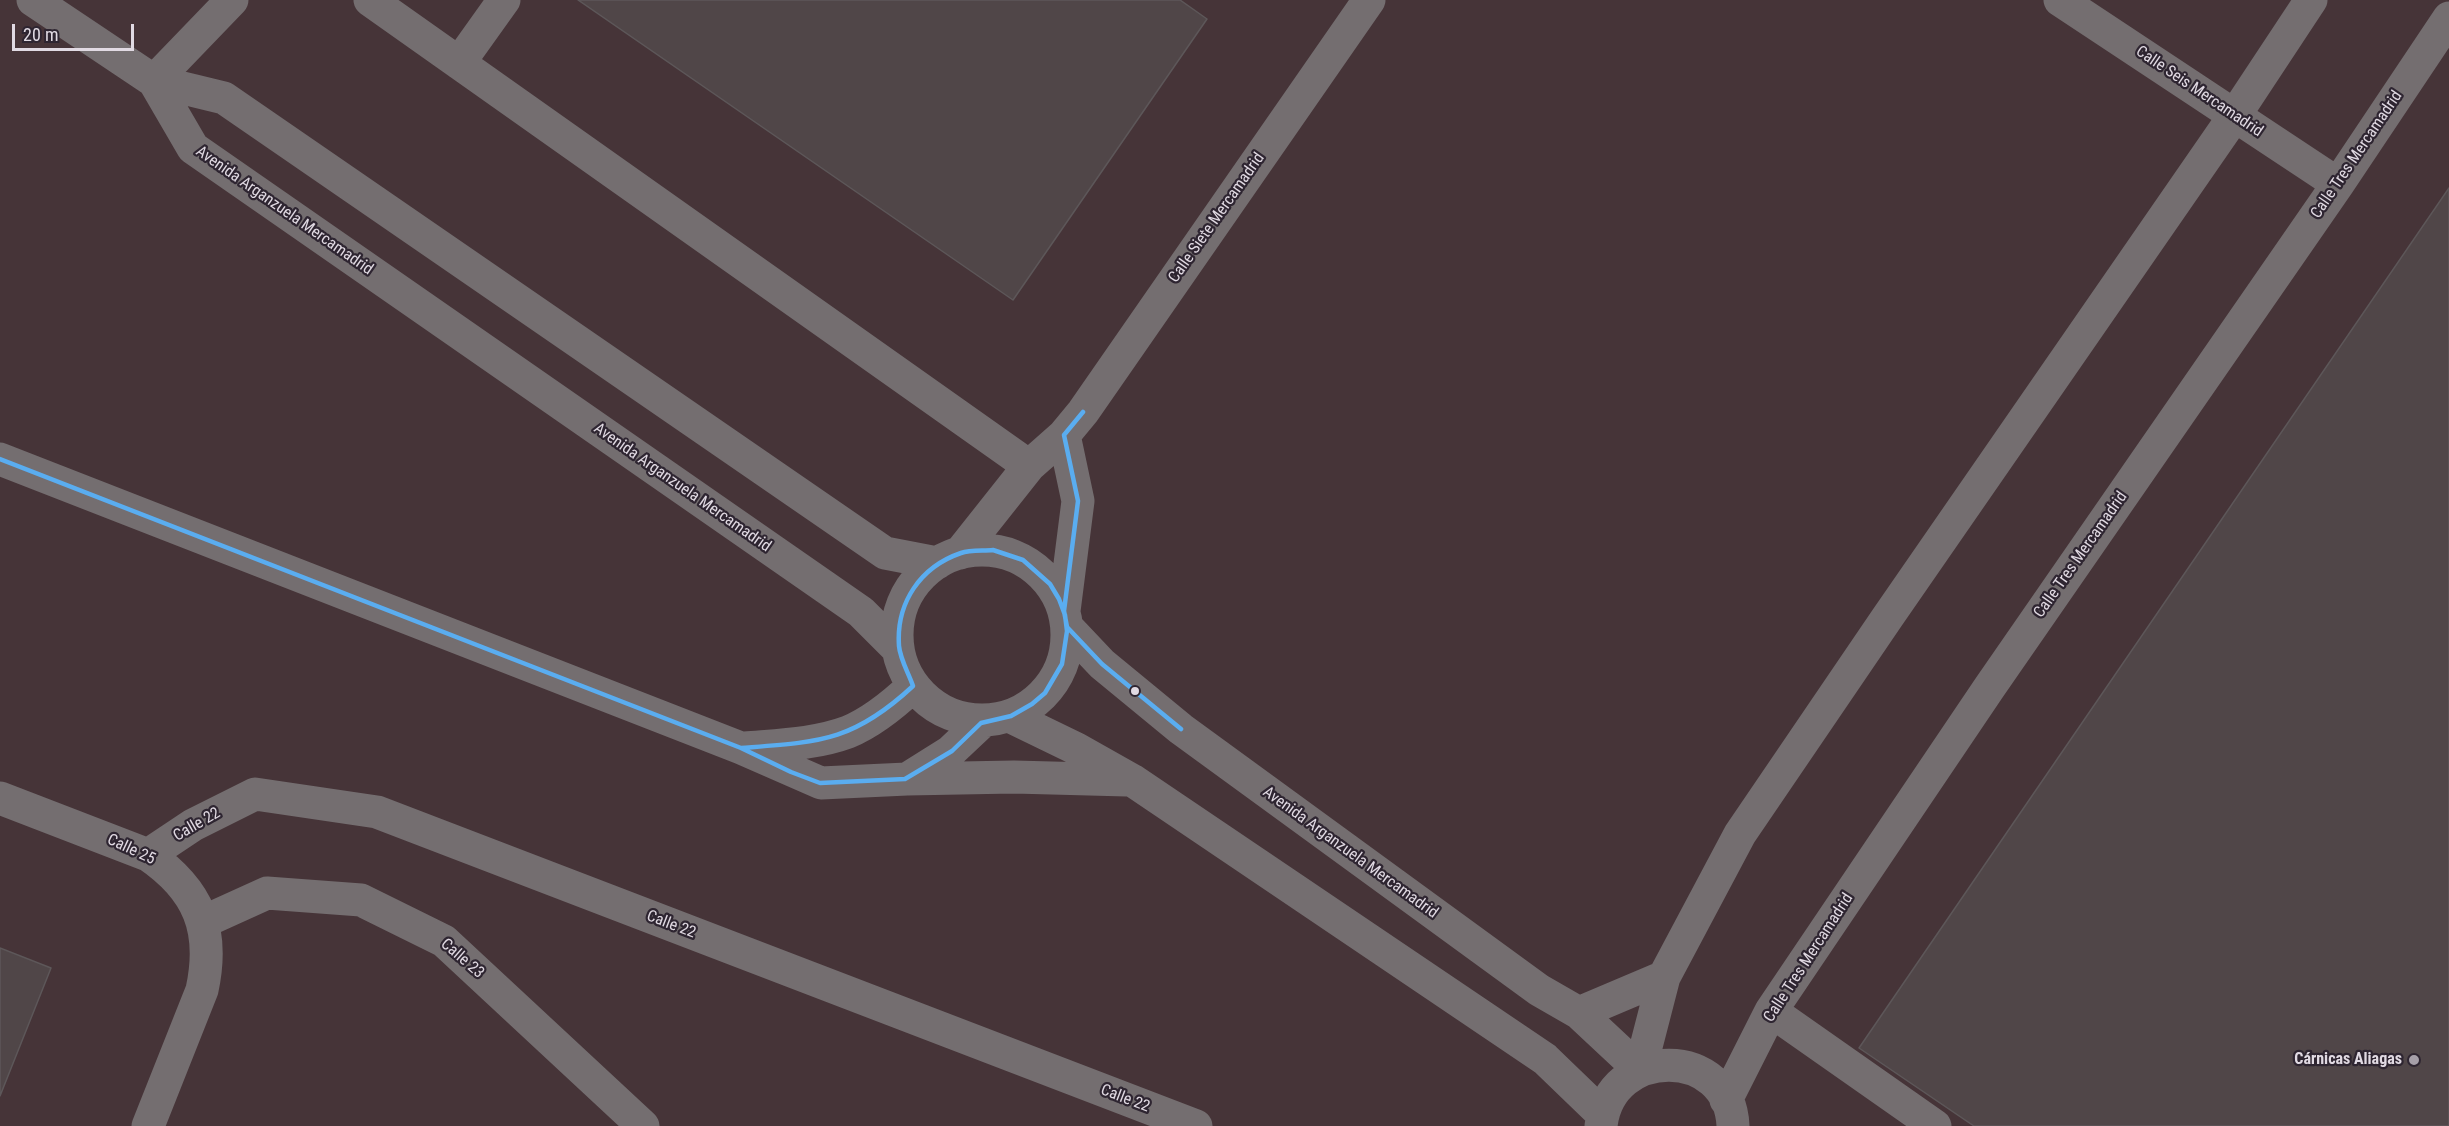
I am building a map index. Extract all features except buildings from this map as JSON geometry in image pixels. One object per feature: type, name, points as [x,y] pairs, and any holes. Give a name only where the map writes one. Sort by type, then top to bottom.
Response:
[{"type":"lane","points":[[33,0],[154,81],[224,98],[885,553],[948,558],[981,550],[1003,552],[1024,561],[1042,573],[1056,591],[1066,619]]},
{"type":"lane","points":[[154,81],[232,0]]},
{"type":"lane","points":[[370,0],[1029,466]]},
{"type":"lane","points":[[459,63],[504,0]]},
{"type":"lane","name":"Calle Siete Mercamadrid","points":[[948,558],[1029,466],[1064,435],[1083,412],[1369,0]]},
{"type":"lane","name":"Calle Seis Mercamadrid","points":[[2060,0],[2338,184]]},
{"type":"lane","points":[[1640,1070],[1664,977],[1740,834],[2235,115],[2311,0]]},
{"type":"lane","name":"Calle Tres Mercamadrid","points":[[1729,1113],[1771,1011],[2003,669],[2338,184],[2449,18]]},
{"type":"lane","name":"Avenida Arganzuela Mercamadrid","points":[[154,81],[193,148],[861,612],[898,649]]},
{"type":"lane","points":[[907,779],[996,719],[1032,704],[1051,686],[1063,663],[1068,637],[1066,619],[1078,501],[1064,435]]},
{"type":"lane","points":[[0,459],[741,748],[821,783],[1014,777],[1132,780]]},
{"type":"lane","points":[[948,558],[918,579],[904,600],[897,624],[898,649],[903,669],[913,686],[927,700],[944,712],[963,719],[996,719],[1077,749],[1132,780],[1545,1059],[1602,1120],[1610,1095],[1623,1080],[1640,1070],[1659,1065],[1679,1065],[1698,1072],[1714,1083],[1729,1113]]},
{"type":"lane","name":"Avenida Arganzuela Mercamadrid","points":[[1066,619],[1102,664],[1181,729],[1539,990],[1579,1013],[1640,1070]]},
{"type":"lane","points":[[741,748],[801,743],[848,732],[889,708],[913,686]]},
{"type":"lane","name":"Calle 22","points":[[148,855],[193,825],[255,794],[377,812],[1196,1126]]},
{"type":"lane","name":"Calle 25","points":[[0,798],[148,855],[167,868],[183,884],[195,902],[203,922],[207,945],[207,968],[202,990],[148,1126]]},
{"type":"lane","name":"Calle 23","points":[[203,922],[267,893],[361,900],[444,941],[643,1126]]},
{"type":"lane","points":[[1579,1013],[1664,977]]},
{"type":"lane","points":[[1771,1011],[1935,1126]]},
{"type":"shaded area","points":[[0,0],[2449,0],[2449,1126],[0,1126]]},
{"type":"transit line","points":[[1067,627],[1064,611],[1078,501],[1064,435],[1083,412]]},
{"type":"transit line","points":[[0,459],[741,748]]},
{"type":"transit line","points":[[993,550],[1023,560],[1050,584],[1065,615],[1067,631],[1062,664],[1045,693],[1032,704],[1011,716],[981,723],[952,751],[905,779],[820,783],[741,748],[792,744],[834,736],[853,729],[892,704],[913,686],[899,646],[899,630],[906,601],[923,577],[946,559],[965,552],[993,550]]},
{"type":"transit line","points":[[1067,627],[1102,664],[1181,729]]},
{"type":"place","name":"Cárnicas Aliagas","points":[[2414,1060]]}]
